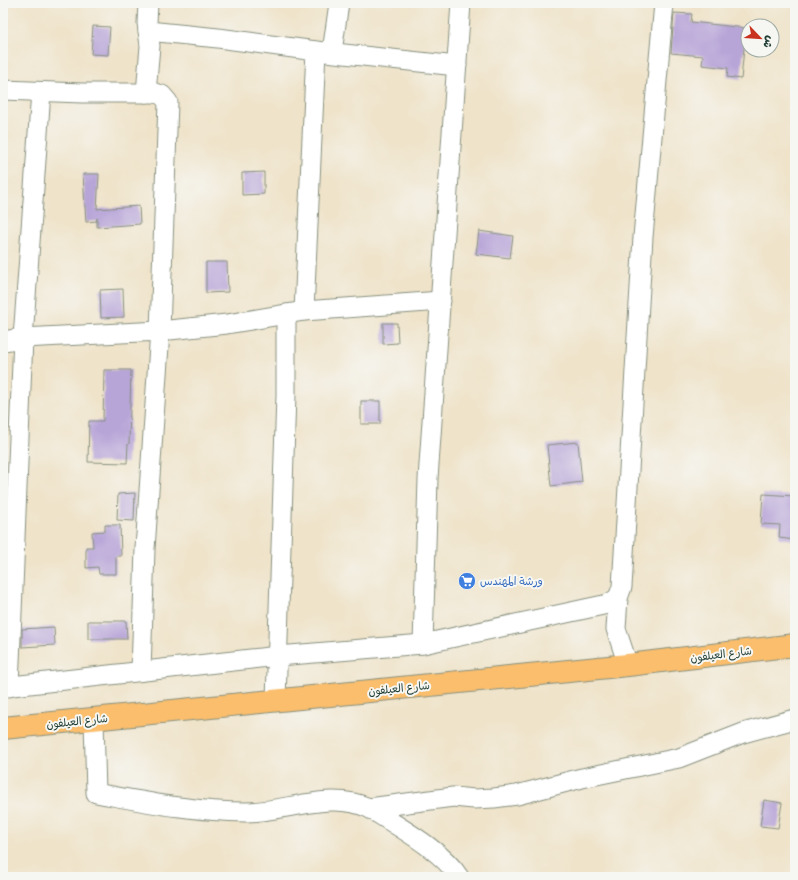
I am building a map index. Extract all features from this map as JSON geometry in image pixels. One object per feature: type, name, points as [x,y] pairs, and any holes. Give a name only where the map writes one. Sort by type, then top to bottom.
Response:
[{"type":"highway","name":"شارع العيلفون","points":[[3,728],[628,665],[795,645]]},
{"type":"street","points":[[146,93],[150,46],[147,23],[148,3]]},
{"type":"street","points":[[276,700],[286,395],[324,52],[339,3]]},
{"type":"street","points":[[423,644],[428,479],[461,3]]},
{"type":"street","points":[[628,665],[616,629],[618,598],[622,587],[643,238],[664,3]]},
{"type":"street","points":[[148,31],[457,66]]},
{"type":"street","points":[[3,90],[146,93],[162,95],[168,102],[160,331],[145,549],[141,671]]},
{"type":"street","points":[[42,92],[35,160],[23,338],[6,687],[278,656],[423,644],[608,604],[618,598]]},
{"type":"street","points":[[3,341],[23,338],[160,331],[227,324],[295,313],[441,301]]},
{"type":"street","points":[[369,808],[453,797],[474,799],[516,795],[566,782],[679,758],[743,733],[795,719]]},
{"type":"street","points":[[94,720],[96,793],[176,807],[225,811],[261,811],[332,800],[359,804],[369,808],[426,846],[454,868],[459,877]]},
{"type":"building","points":[[674,13],[692,14],[691,22],[740,27],[740,58],[743,58],[741,79],[727,77],[728,68],[702,65],[703,56],[671,53]]},
{"type":"building","points":[[93,26],[110,27],[108,55],[91,54]]},
{"type":"building","points":[[264,172],[264,194],[242,195],[242,173]]},
{"type":"building","points":[[83,174],[99,174],[97,209],[139,206],[140,224],[97,227],[97,221],[86,222]]},
{"type":"building","points":[[479,231],[513,236],[510,258],[476,254]]},
{"type":"building","points":[[206,262],[227,262],[228,292],[206,293]]},
{"type":"building","points":[[123,289],[124,317],[101,318],[100,290]]},
{"type":"building","points":[[383,323],[397,323],[398,343],[383,344]]},
{"type":"building","points":[[104,370],[131,370],[127,463],[88,462],[89,421],[103,421]]},
{"type":"building","points":[[361,401],[380,401],[380,424],[361,424]]},
{"type":"building","points":[[578,442],[582,482],[551,486],[547,445]]},
{"type":"building","points":[[135,493],[134,521],[117,520],[118,494]]},
{"type":"building","points":[[763,494],[795,496],[795,540],[779,538],[780,525],[761,524]]},
{"type":"building","points":[[105,525],[120,525],[121,556],[116,556],[116,574],[99,574],[98,567],[86,568],[86,547],[93,547],[92,532],[105,531]]},
{"type":"building","points":[[88,621],[126,621],[127,639],[88,639]]},
{"type":"building","points":[[54,627],[55,645],[22,647],[22,629]]},
{"type":"building","points":[[764,800],[782,803],[778,828],[760,826]]},
{"type":"place","name":"ورشة المهندس","points":[[467,581]]}]
